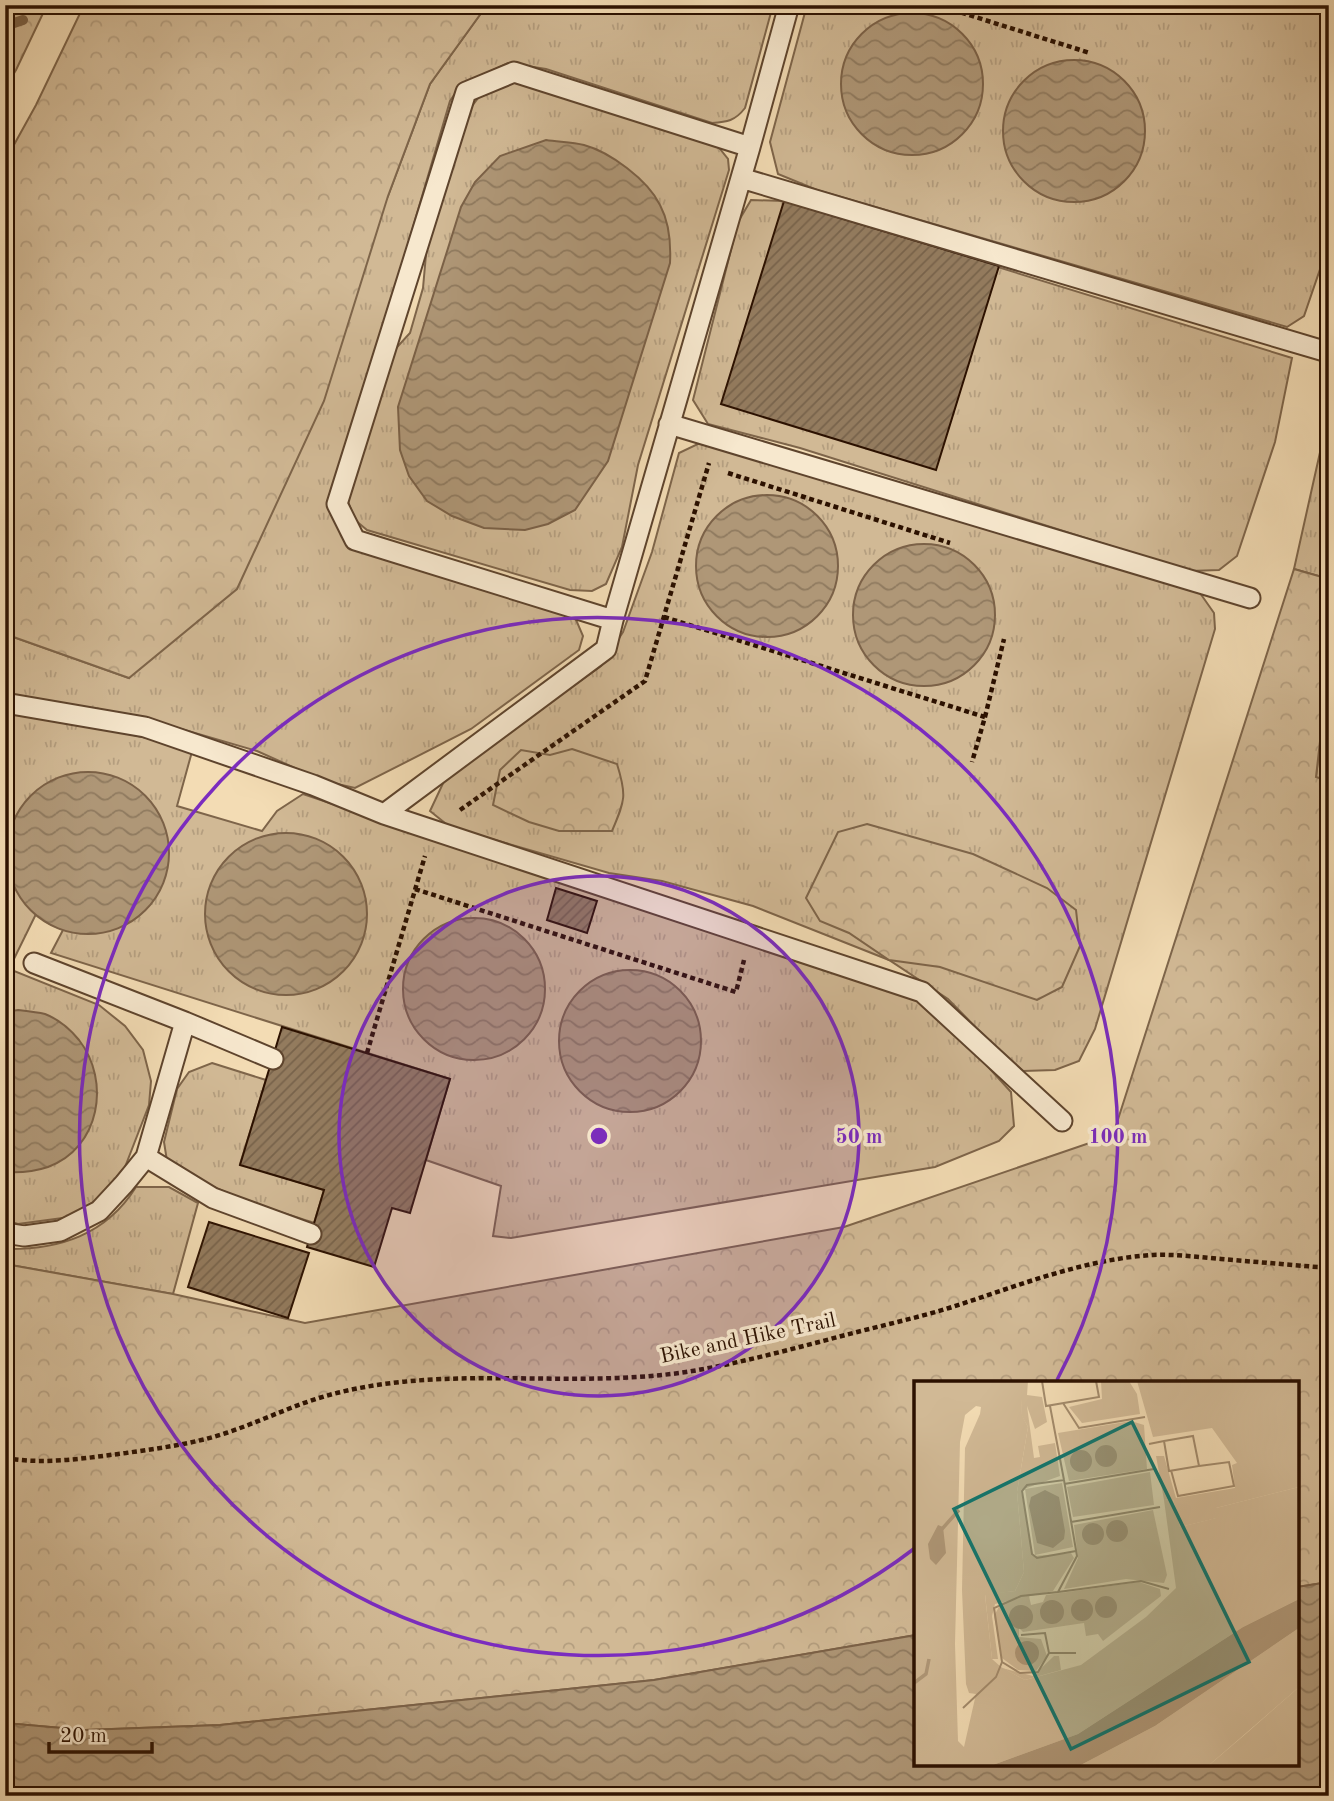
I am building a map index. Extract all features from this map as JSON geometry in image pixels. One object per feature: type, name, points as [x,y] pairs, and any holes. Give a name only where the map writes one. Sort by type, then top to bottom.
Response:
[{"type":"lane","points":[[384,814],[606,649],[789,5]]},
{"type":"lane","points":[[613,620],[355,540],[337,504],[466,92],[514,72],[750,147]]},
{"type":"lane","points":[[741,178],[1324,351]]},
{"type":"lane","points":[[669,424],[1250,598]]},
{"type":"lane","points":[[5,703],[145,727],[313,785],[384,814],[922,992],[1062,1121]]},
{"type":"lane","points":[[34,963],[272,1059]]},
{"type":"lane","points":[[5,1233],[24,1236],[60,1231],[99,1211],[146,1157],[185,1022]]},
{"type":"lane","points":[[146,1157],[213,1198],[311,1234]]},
{"type":"path","points":[[937,5],[1090,53]]},
{"type":"path","points":[[367,1054],[432,829],[645,681],[716,438]]},
{"type":"path","points":[[708,467],[950,543]]},
{"type":"path","points":[[664,617],[985,717]]},
{"type":"path","points":[[972,762],[1004,639]]},
{"type":"path","points":[[415,890],[736,992],[750,935]]},
{"type":"path","name":"Bike and Hike Trail","points":[[5,1458],[64,1462],[178,1446],[242,1427],[343,1391],[440,1378],[582,1379],[685,1372],[748,1360],[901,1321],[1077,1268],[1153,1255],[1329,1268]]},
{"type":"green space","points":[[5,5],[47,5],[5,88]]},
{"type":"green space","points":[[84,5],[487,5],[430,84],[388,196],[324,401],[237,589],[129,678],[5,634],[5,161],[36,105]]},
{"type":"green space","points":[[487,5],[773,5],[745,108],[738,116],[726,121],[712,123],[546,69],[508,63],[461,85],[450,101],[333,500],[337,523],[574,615],[583,636],[579,650],[471,729],[355,788],[324,781],[257,751],[147,719],[5,697],[5,634],[129,678],[388,196],[430,84]]},
{"type":"green space","points":[[807,5],[1329,5],[1329,243],[1304,316],[1287,327],[817,190],[778,174],[770,142]]},
{"type":"green space","points":[[508,81],[523,82],[716,144],[728,159],[729,170],[638,465],[622,547],[606,584],[592,591],[570,590],[367,530],[355,520],[347,499],[388,357],[410,333],[423,288],[428,232],[466,114],[485,89]]},
{"type":"green space","points":[[751,200],[784,201],[1292,358],[1275,442],[1237,556],[1219,570],[1190,571],[800,448],[708,424],[693,400],[738,222]]},
{"type":"green space","points":[[1329,412],[1329,579],[1294,569]]},
{"type":"green space","points":[[704,441],[1200,593],[1214,613],[1215,629],[1095,1029],[1079,1061],[1055,1070],[1023,1071],[997,1049],[948,999],[889,960],[753,906],[662,881],[609,873],[450,827],[430,811],[446,777],[601,666],[623,632],[652,552],[679,453]]},
{"type":"green space","points":[[1294,569],[1329,579],[1329,687],[1324,706],[1316,777],[1329,781],[1329,1582],[1299,1587],[1299,1381],[914,1381],[914,1635],[654,1680],[220,1725],[85,1730],[5,1723],[5,1264],[173,1294],[305,1323],[844,1227],[1113,1135]]},
{"type":"green space","points":[[1329,687],[1329,781],[1316,778],[1324,706]]},
{"type":"green space","points":[[5,711],[78,723],[193,748],[177,806],[262,831],[277,811],[303,794],[532,871],[902,988],[950,1025],[1011,1092],[1014,1126],[999,1141],[935,1167],[511,1238],[493,1236],[501,1186],[426,1160],[450,1079],[51,953],[63,930],[36,914],[9,969],[99,1005],[125,1026],[143,1050],[151,1081],[149,1105],[125,1167],[98,1199],[70,1217],[18,1224],[5,1220]]},
{"type":"green space","points":[[572,749],[617,764],[623,798],[612,831],[559,831],[529,822],[493,805],[500,770],[521,750],[550,755]]},
{"type":"green space","points":[[867,824],[973,854],[1047,888],[1076,910],[1080,946],[1062,987],[1037,1000],[940,967],[889,960],[849,933],[820,921],[806,898],[838,832]]},
{"type":"green space","points":[[212,1063],[266,1080],[240,1164],[324,1190],[314,1223],[220,1190],[167,1161],[164,1142],[177,1089],[189,1072]]},
{"type":"green space","points":[[136,1187],[169,1187],[198,1203],[173,1294],[5,1264],[5,1249],[25,1249],[62,1242],[96,1228],[124,1203]]},
{"type":"water","points":[[912,13],[939,18],[962,34],[978,57],[983,84],[978,111],[962,134],[939,150],[912,155],[885,150],[862,134],[846,111],[841,84],[846,57],[862,34],[885,18]]},
{"type":"water","points":[[1074,60],[1101,66],[1124,81],[1139,104],[1145,131],[1139,158],[1124,181],[1101,196],[1074,202],[1047,196],[1024,181],[1009,158],[1003,131],[1009,104],[1024,81],[1047,66]]},
{"type":"water","points":[[546,140],[579,144],[594,149],[616,160],[638,177],[654,196],[666,219],[670,263],[608,461],[575,510],[548,524],[525,530],[484,528],[452,516],[427,501],[409,476],[400,450],[398,407],[461,207],[475,182],[500,156]]},
{"type":"water","points":[[767,495],[794,500],[817,516],[833,539],[838,566],[833,593],[817,616],[794,632],[767,637],[740,632],[717,616],[701,593],[696,566],[701,539],[717,516],[740,500]]},
{"type":"water","points":[[924,544],[951,550],[974,565],[989,588],[995,615],[989,642],[974,665],[951,680],[924,686],[897,680],[874,665],[859,642],[853,615],[859,588],[874,565],[897,550]]},
{"type":"water","points":[[88,772],[119,778],[133,785],[145,796],[156,808],[163,822],[169,853],[163,884],[156,898],[145,910],[133,921],[119,928],[88,934],[57,928],[43,921],[31,910],[20,898],[13,884],[7,853],[13,822],[20,808],[31,796],[43,785],[57,778]]},
{"type":"water","points":[[286,833],[317,839],[343,857],[361,883],[367,914],[361,945],[343,971],[317,989],[286,995],[255,989],[229,971],[211,945],[205,914],[211,883],[229,857],[255,839]]},
{"type":"water","points":[[474,918],[501,923],[524,939],[540,962],[545,989],[540,1016],[524,1039],[501,1055],[474,1060],[447,1055],[424,1039],[408,1016],[403,989],[408,962],[424,939],[447,923]]},
{"type":"water","points":[[630,970],[657,975],[680,991],[696,1014],[701,1041],[696,1068],[680,1091],[657,1107],[630,1112],[603,1107],[580,1091],[564,1068],[559,1041],[564,1014],[580,991],[603,975]]},
{"type":"water","points":[[18,1010],[50,1016],[79,1040],[89,1056],[97,1093],[95,1112],[89,1129],[79,1145],[66,1158],[37,1170],[5,1172],[5,1012]]},
{"type":"water","points":[[1329,1582],[1329,1796],[5,1796],[5,1723],[85,1730],[220,1725],[654,1680],[914,1635],[914,1766],[1299,1766],[1299,1587]]},
{"type":"building","points":[[784,201],[999,266],[936,470],[721,404]]},
{"type":"building","points":[[556,888],[597,901],[587,933],[547,920]]},
{"type":"building","points":[[282,1027],[450,1079],[410,1213],[392,1208],[374,1267],[307,1247],[324,1190],[240,1165]]},
{"type":"building","points":[[209,1222],[309,1253],[288,1318],[188,1287]]},
{"type":"waterway","points":[[5,26],[23,20]]}]
